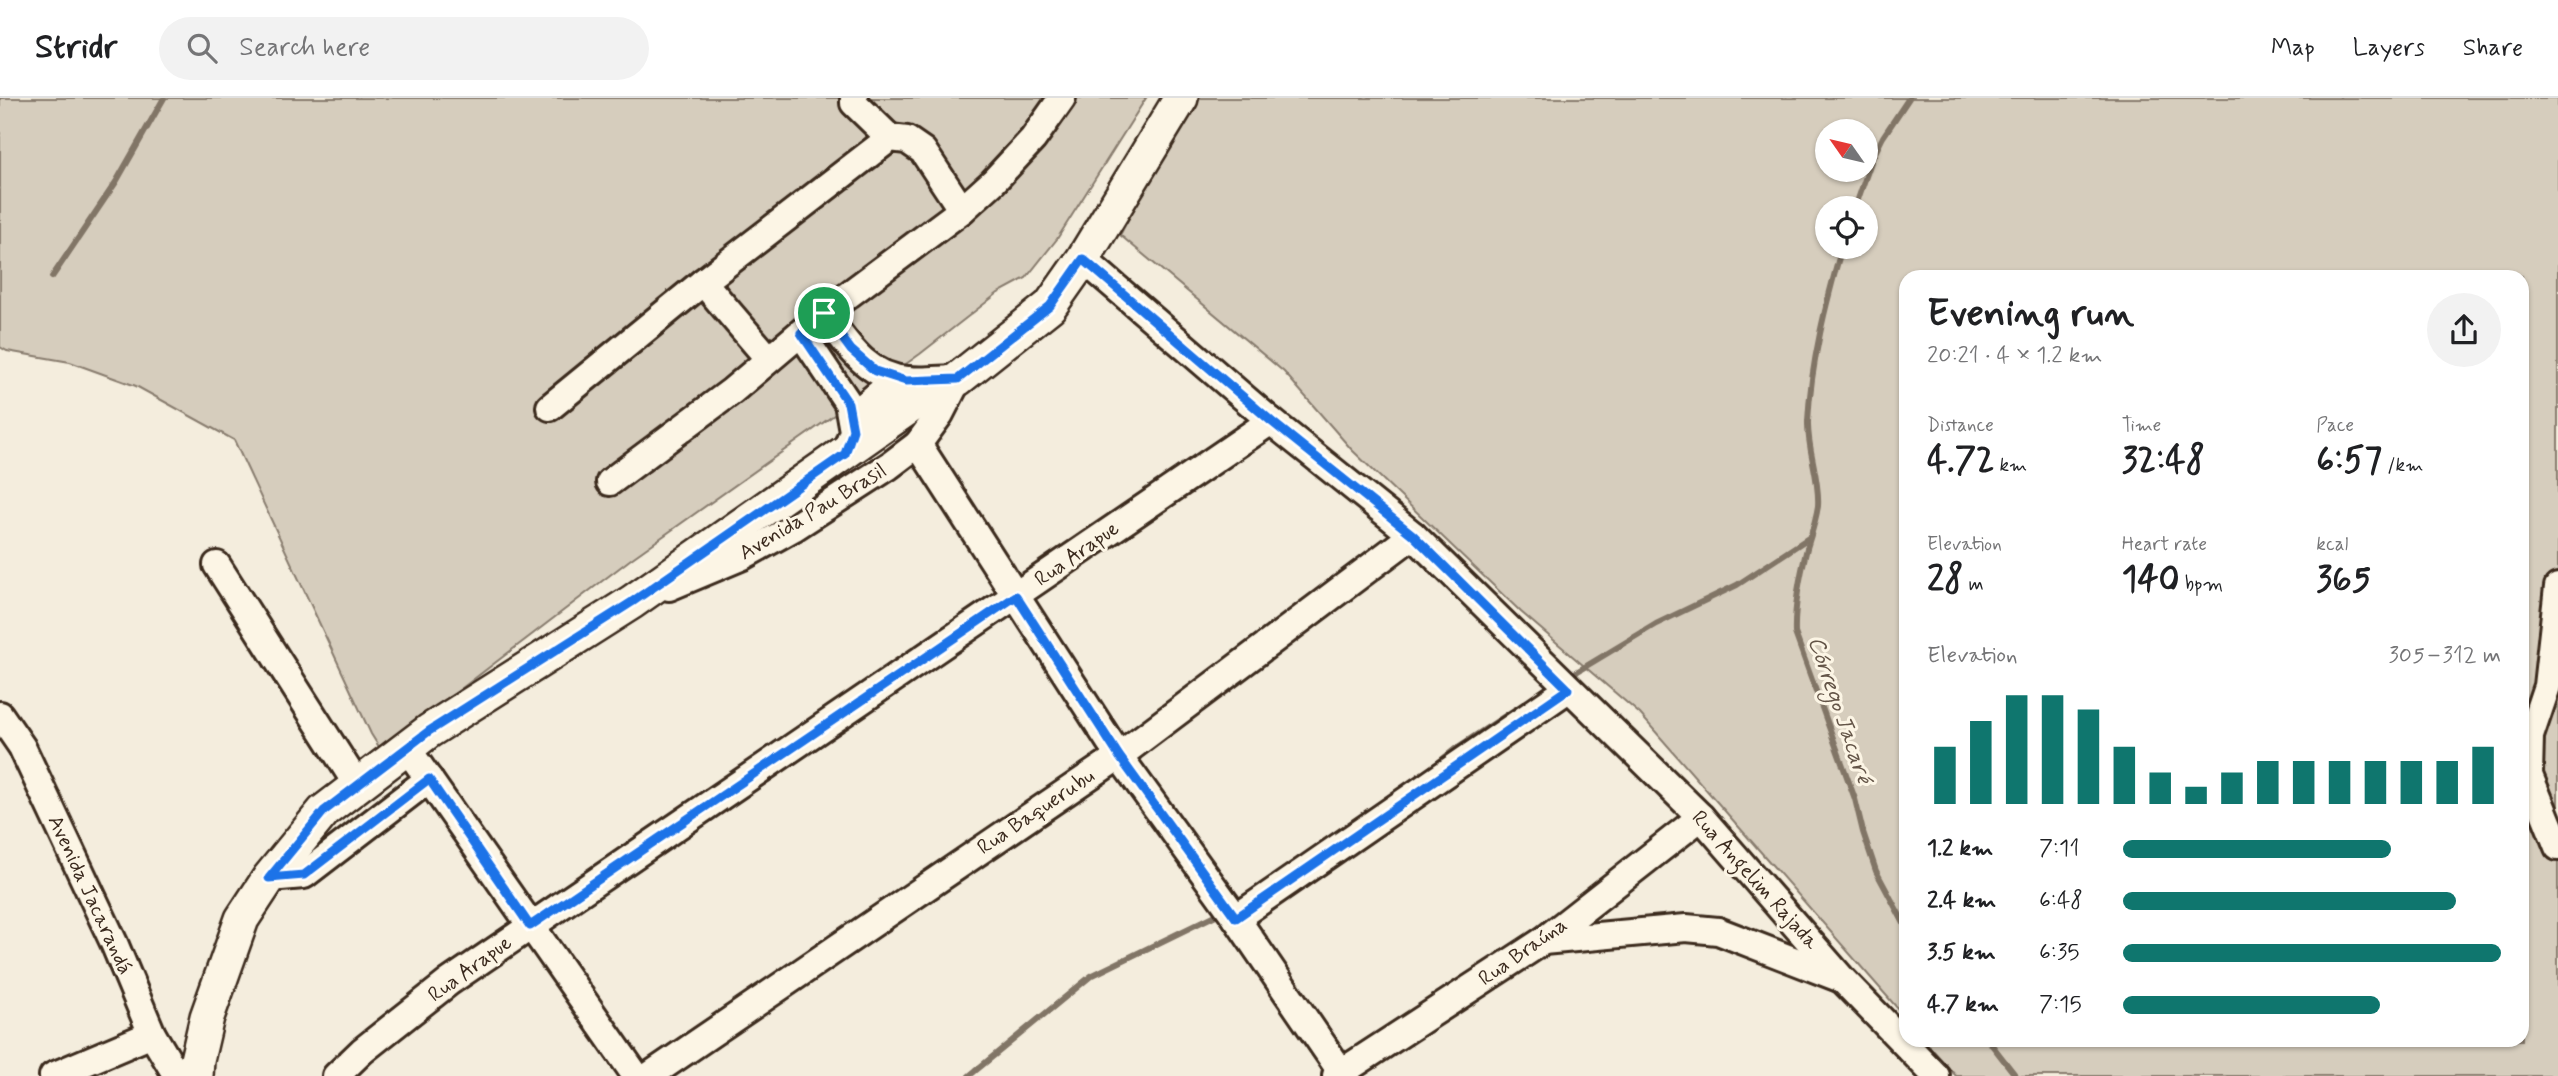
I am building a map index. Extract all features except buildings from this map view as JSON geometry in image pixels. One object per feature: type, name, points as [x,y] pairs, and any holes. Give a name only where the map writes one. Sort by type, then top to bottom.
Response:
[{"type":"main road","name":"Avenida Pau Brasil","points":[[196,1076],[207,1017],[242,919],[269,878],[324,811],[429,731],[632,602],[911,406],[958,379],[1050,306],[1083,259],[1181,98]]},
{"type":"street","points":[[854,98],[854,103],[890,138],[907,139],[923,151],[962,210]]},
{"type":"street","points":[[610,482],[732,391],[824,313],[962,210],[993,182],[1033,139],[1062,98]]},
{"type":"street","points":[[550,407],[703,282],[890,138]]},
{"type":"street","points":[[1083,259],[1271,421],[1413,535]]},
{"type":"street","points":[[703,282],[769,359]]},
{"type":"street","points":[[824,313],[851,350],[875,371],[906,381],[958,379]]},
{"type":"street","points":[[801,333],[848,403],[853,430],[845,454]]},
{"type":"street","name":"Avenida Pau Brasil","points":[[632,602],[753,551],[879,473],[918,444],[940,414],[958,379]]},
{"type":"street","points":[[851,417],[882,391],[906,381]]},
{"type":"street","name":"Rua Arapue","points":[[336,1076],[362,1051],[449,982],[1271,421]]},
{"type":"street","points":[[918,444],[1119,756],[1230,909],[1340,1075]]},
{"type":"street","name":"Rua Angelim Rajada","points":[[1413,535],[1701,817],[1899,1043]]},
{"type":"street","name":"Rua Baquerubu","points":[[649,1076],[1119,756],[1413,535]]},
{"type":"street","points":[[217,565],[358,786]]},
{"type":"street","points":[[2558,587],[2547,686],[2530,736],[2529,775],[2558,847]]},
{"type":"street","points":[[1230,909],[1562,682]]},
{"type":"street","name":"Avenida Jacarandá","points":[[0,715],[22,747],[114,943],[152,1034],[177,1076]]},
{"type":"street","points":[[407,748],[636,1076]]},
{"type":"street","points":[[269,878],[304,875],[429,779]]},
{"type":"street","name":"Rua Braúna","points":[[1340,1075],[1542,941],[1701,817]]},
{"type":"street","points":[[1542,941],[1686,928],[1718,932],[1843,980]]},
{"type":"street","points":[[53,1076],[152,1034]]},
{"type":"street","name":"Rua Angelim Rajada","points":[[1903,1047],[1926,1073]]},
{"type":"shaded area","points":[[0,98],[1146,98],[1057,239],[1026,278],[998,293],[920,354],[631,559],[381,750],[371,734],[234,440],[136,386],[70,362],[7,351],[0,347]]},
{"type":"shaded area","points":[[1192,98],[2558,98],[2558,1076],[1956,1076],[1930,1047],[2529,1047],[2529,270],[1899,270],[1899,1010],[1640,714],[1521,612],[1352,450],[1284,372],[1120,235]]},
{"type":"waterway","points":[[52,277],[116,182],[164,98]]},
{"type":"waterway","name":"Córrego Jacaré","points":[[1859,196],[1883,137],[1909,98]]},
{"type":"waterway","name":"Córrego Jacaré","points":[[1839,259],[1812,377],[1808,432],[1818,506],[1800,580],[1795,633],[1855,799],[1876,871],[1899,914]]},
{"type":"waterway","points":[[1568,677],[1656,624],[1737,585],[1810,537]]},
{"type":"waterway","points":[[1429,770],[1455,749],[1514,710]]},
{"type":"waterway","points":[[969,1076],[1091,976],[1224,911]]},
{"type":"waterway","name":"Córrego Jacaré","points":[[1993,1047],[2016,1076]]},
{"type":"route","points":[[1083,259],[1271,421],[1413,535],[1568,689],[1236,918],[1119,756],[1016,596],[530,926],[429,779],[304,875],[269,878],[324,811],[429,731],[632,602],[845,454],[853,430],[848,403],[801,333],[824,313],[851,350],[875,371],[906,381],[958,379],[1050,306],[1083,259]]}]
